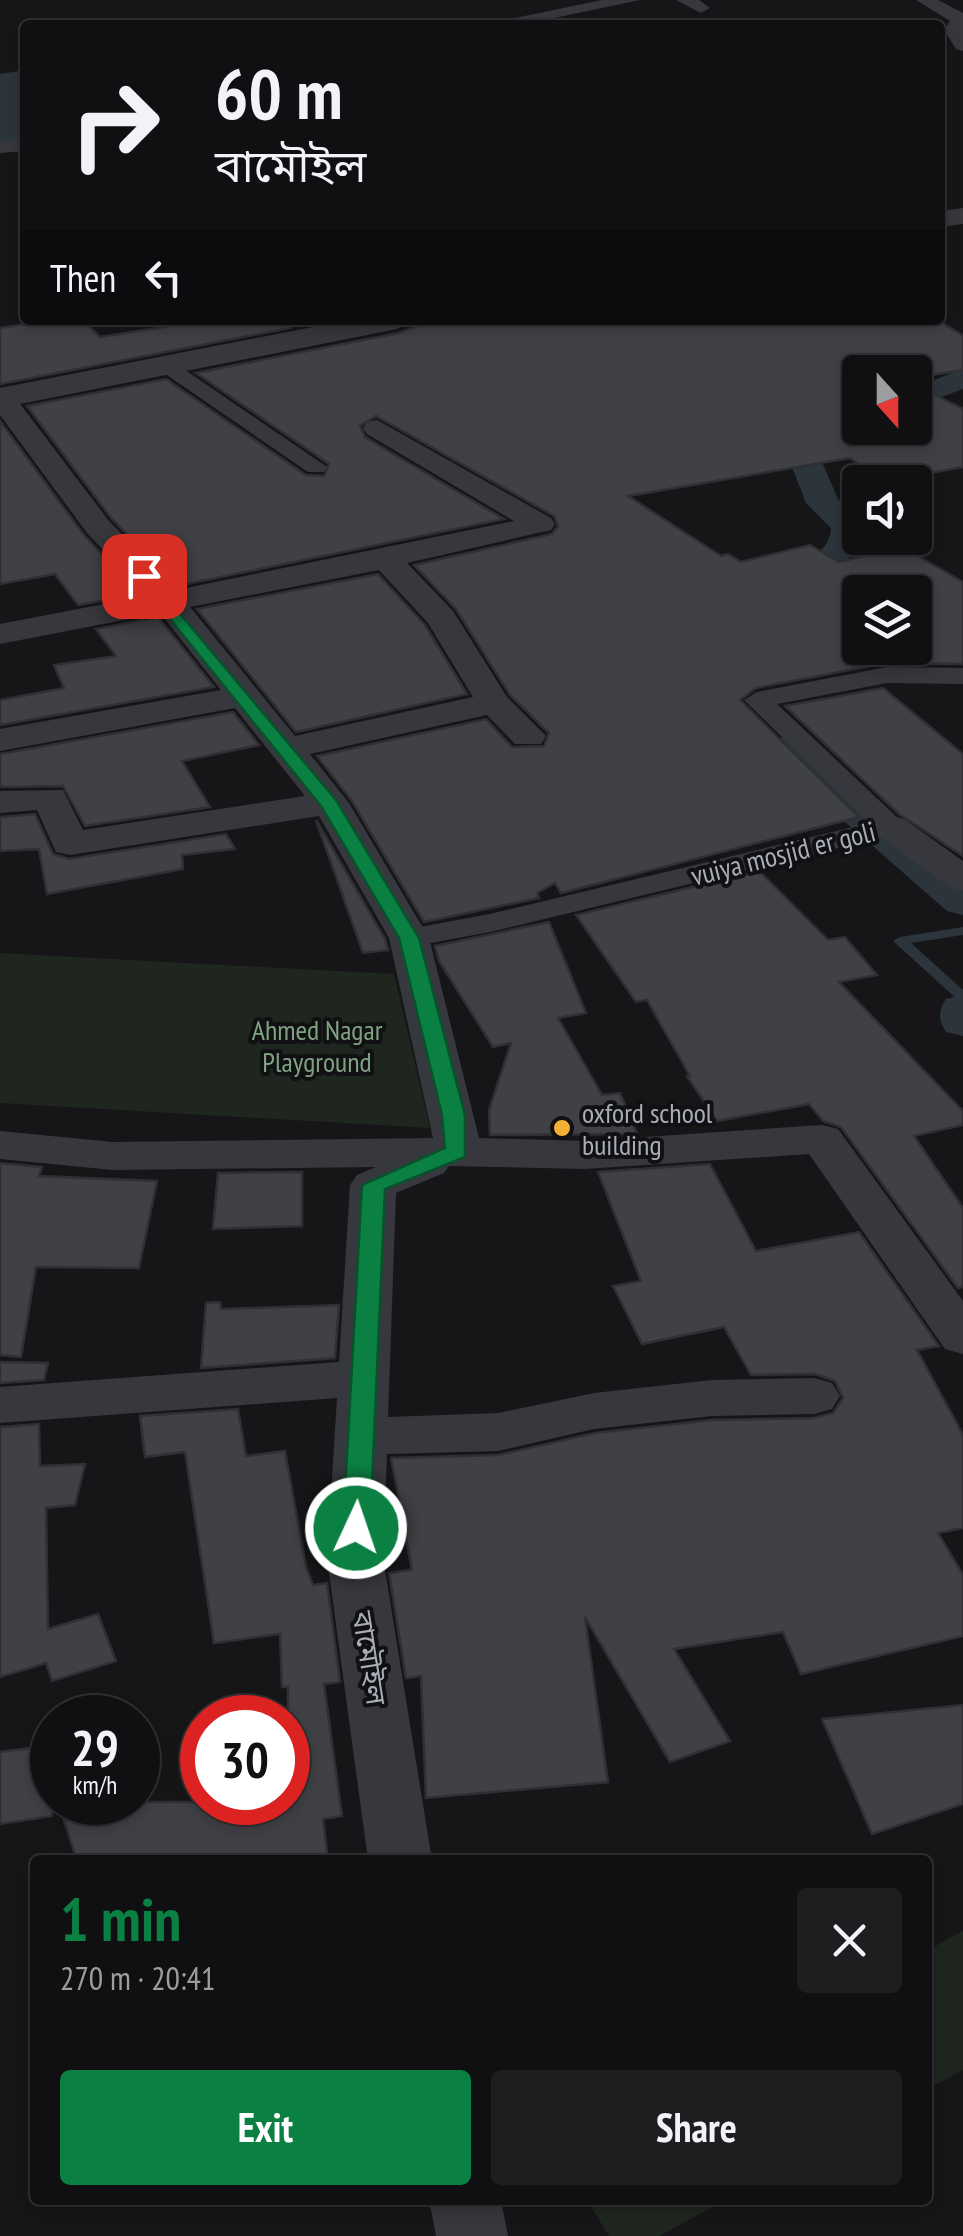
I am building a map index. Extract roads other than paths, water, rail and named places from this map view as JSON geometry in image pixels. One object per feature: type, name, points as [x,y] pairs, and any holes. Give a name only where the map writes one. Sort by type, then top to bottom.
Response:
[{"type":"street","points":[[519,20],[631,0]]},
{"type":"street","points":[[925,0],[960,20],[953,30],[963,45]]},
{"type":"street","points":[[372,325],[0,398],[98,527],[167,600],[330,804],[409,938],[454,1115],[457,1152]]},
{"type":"street","points":[[168,366],[316,467]]},
{"type":"street","points":[[0,634],[386,560],[540,524],[496,495],[414,454],[377,428]]},
{"type":"street","points":[[386,560],[441,618],[494,703],[528,736]]},
{"type":"street","name":"vuiya mosjid er goli","points":[[891,827],[757,700],[887,674],[963,676]]},
{"type":"street","points":[[0,740],[243,696]]},
{"type":"street","points":[[286,749],[494,703]]},
{"type":"street","points":[[0,802],[50,798],[70,844],[330,804]]},
{"type":"street","points":[[891,827],[963,879]]},
{"type":"street","name":"vuiya mosjid er goli","points":[[409,938],[490,923],[891,827]]},
{"type":"street","points":[[0,1145],[113,1156],[457,1152],[584,1155],[715,1150],[822,1138],[963,1336]]},
{"type":"street","name":"বামৌইল","points":[[399,1855],[354,1558],[374,1185],[457,1152]]},
{"type":"street","points":[[0,1405],[364,1378]]},
{"type":"street","points":[[362,1436],[498,1432],[594,1411],[712,1398],[814,1396]]},
{"type":"street","points":[[466,2205],[472,2236]]},
{"type":"waterway","points":[[932,391],[963,378]]},
{"type":"waterway","points":[[771,580],[827,565],[848,536],[848,525],[823,503],[806,462],[822,434],[842,426]]},
{"type":"waterway","points":[[785,749],[963,902]]},
{"type":"waterway","points":[[963,931],[900,941],[963,997]]},
{"type":"waterway","points":[[963,1009],[963,1022]]},
{"type":"place","name":"oxford school building","points":[[562,1128]]},
{"type":"park label","name":"Ahmed Nagar Playground","points":[[317,1045]]}]
